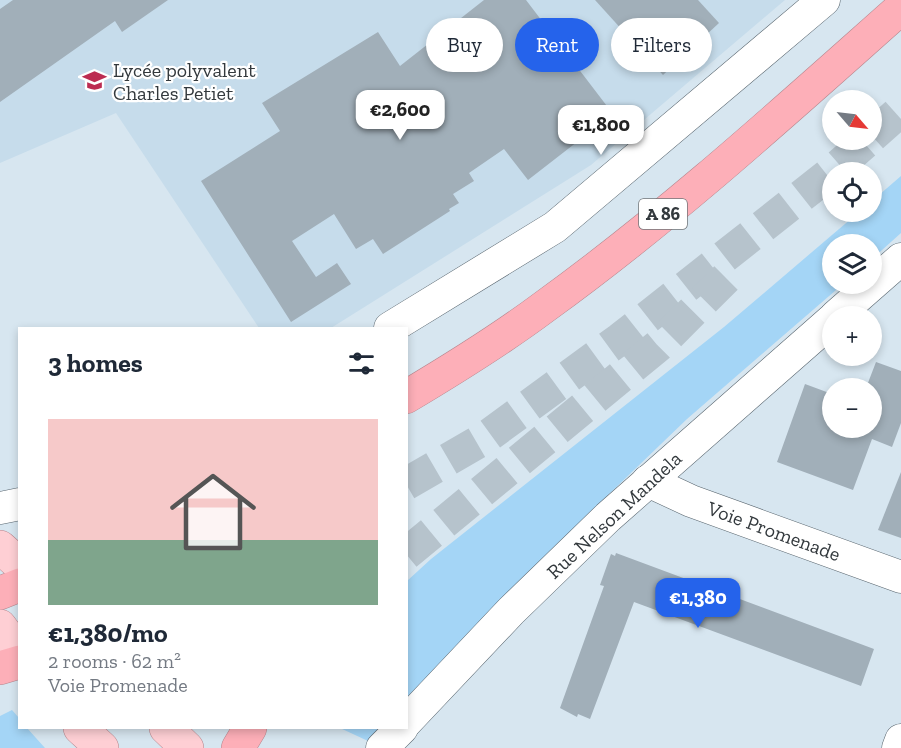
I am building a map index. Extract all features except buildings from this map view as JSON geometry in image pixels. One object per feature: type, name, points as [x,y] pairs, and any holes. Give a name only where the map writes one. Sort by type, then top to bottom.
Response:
[{"type":"highway","name":"A 86","points":[[408,396],[544,308],[624,246],[698,186],[901,8]]},
{"type":"highway","points":[[0,593],[18,586]]},
{"type":"highway","points":[[0,668],[18,663]]},
{"type":"highway","points":[[238,748],[249,729]]},
{"type":"main road","points":[[0,547],[18,563]]},
{"type":"main road","points":[[0,626],[18,649]]},
{"type":"main road","points":[[81,729],[102,748]]},
{"type":"main road","points":[[167,729],[187,748]]},
{"type":"street","points":[[392,327],[555,227],[824,0]]},
{"type":"street","points":[[847,306],[901,259]]},
{"type":"street","name":"Rue Nelson Mandela","points":[[408,720],[511,611],[648,481],[822,329]]},
{"type":"street","name":"Voie Promenade","points":[[648,481],[691,501],[901,577]]},
{"type":"street","points":[[0,508],[18,504]]},
{"type":"street","points":[[382,748],[401,729]]},
{"type":"street","points":[[898,748],[901,740]]},
{"type":"shaded area","points":[[0,0],[785,0],[712,62],[712,18],[611,18],[611,72],[700,72],[591,165],[333,327],[258,327],[116,113],[0,163]]},
{"type":"shaded area","points":[[901,176],[901,233],[882,250],[882,234],[833,234],[847,222],[882,222],[882,192]]},
{"type":"shaded area","points":[[822,244],[822,294],[831,294],[687,419],[527,573],[408,699],[408,580],[431,559],[724,327]]},
{"type":"shaded area","points":[[12,710],[18,717],[18,729],[28,729],[45,748],[0,748],[0,716]]},
{"type":"shaded area","points":[[342,729],[379,729],[368,741]]},
{"type":"tunnel","points":[[882,127],[901,110]]},
{"type":"tunnel","points":[[408,483],[485,438],[620,339],[857,150]]},
{"type":"tunnel","points":[[408,552],[658,346],[726,278]]},
{"type":"place","name":"Lycée polyvalent Charles Petiet","points":[[95,81]]}]
